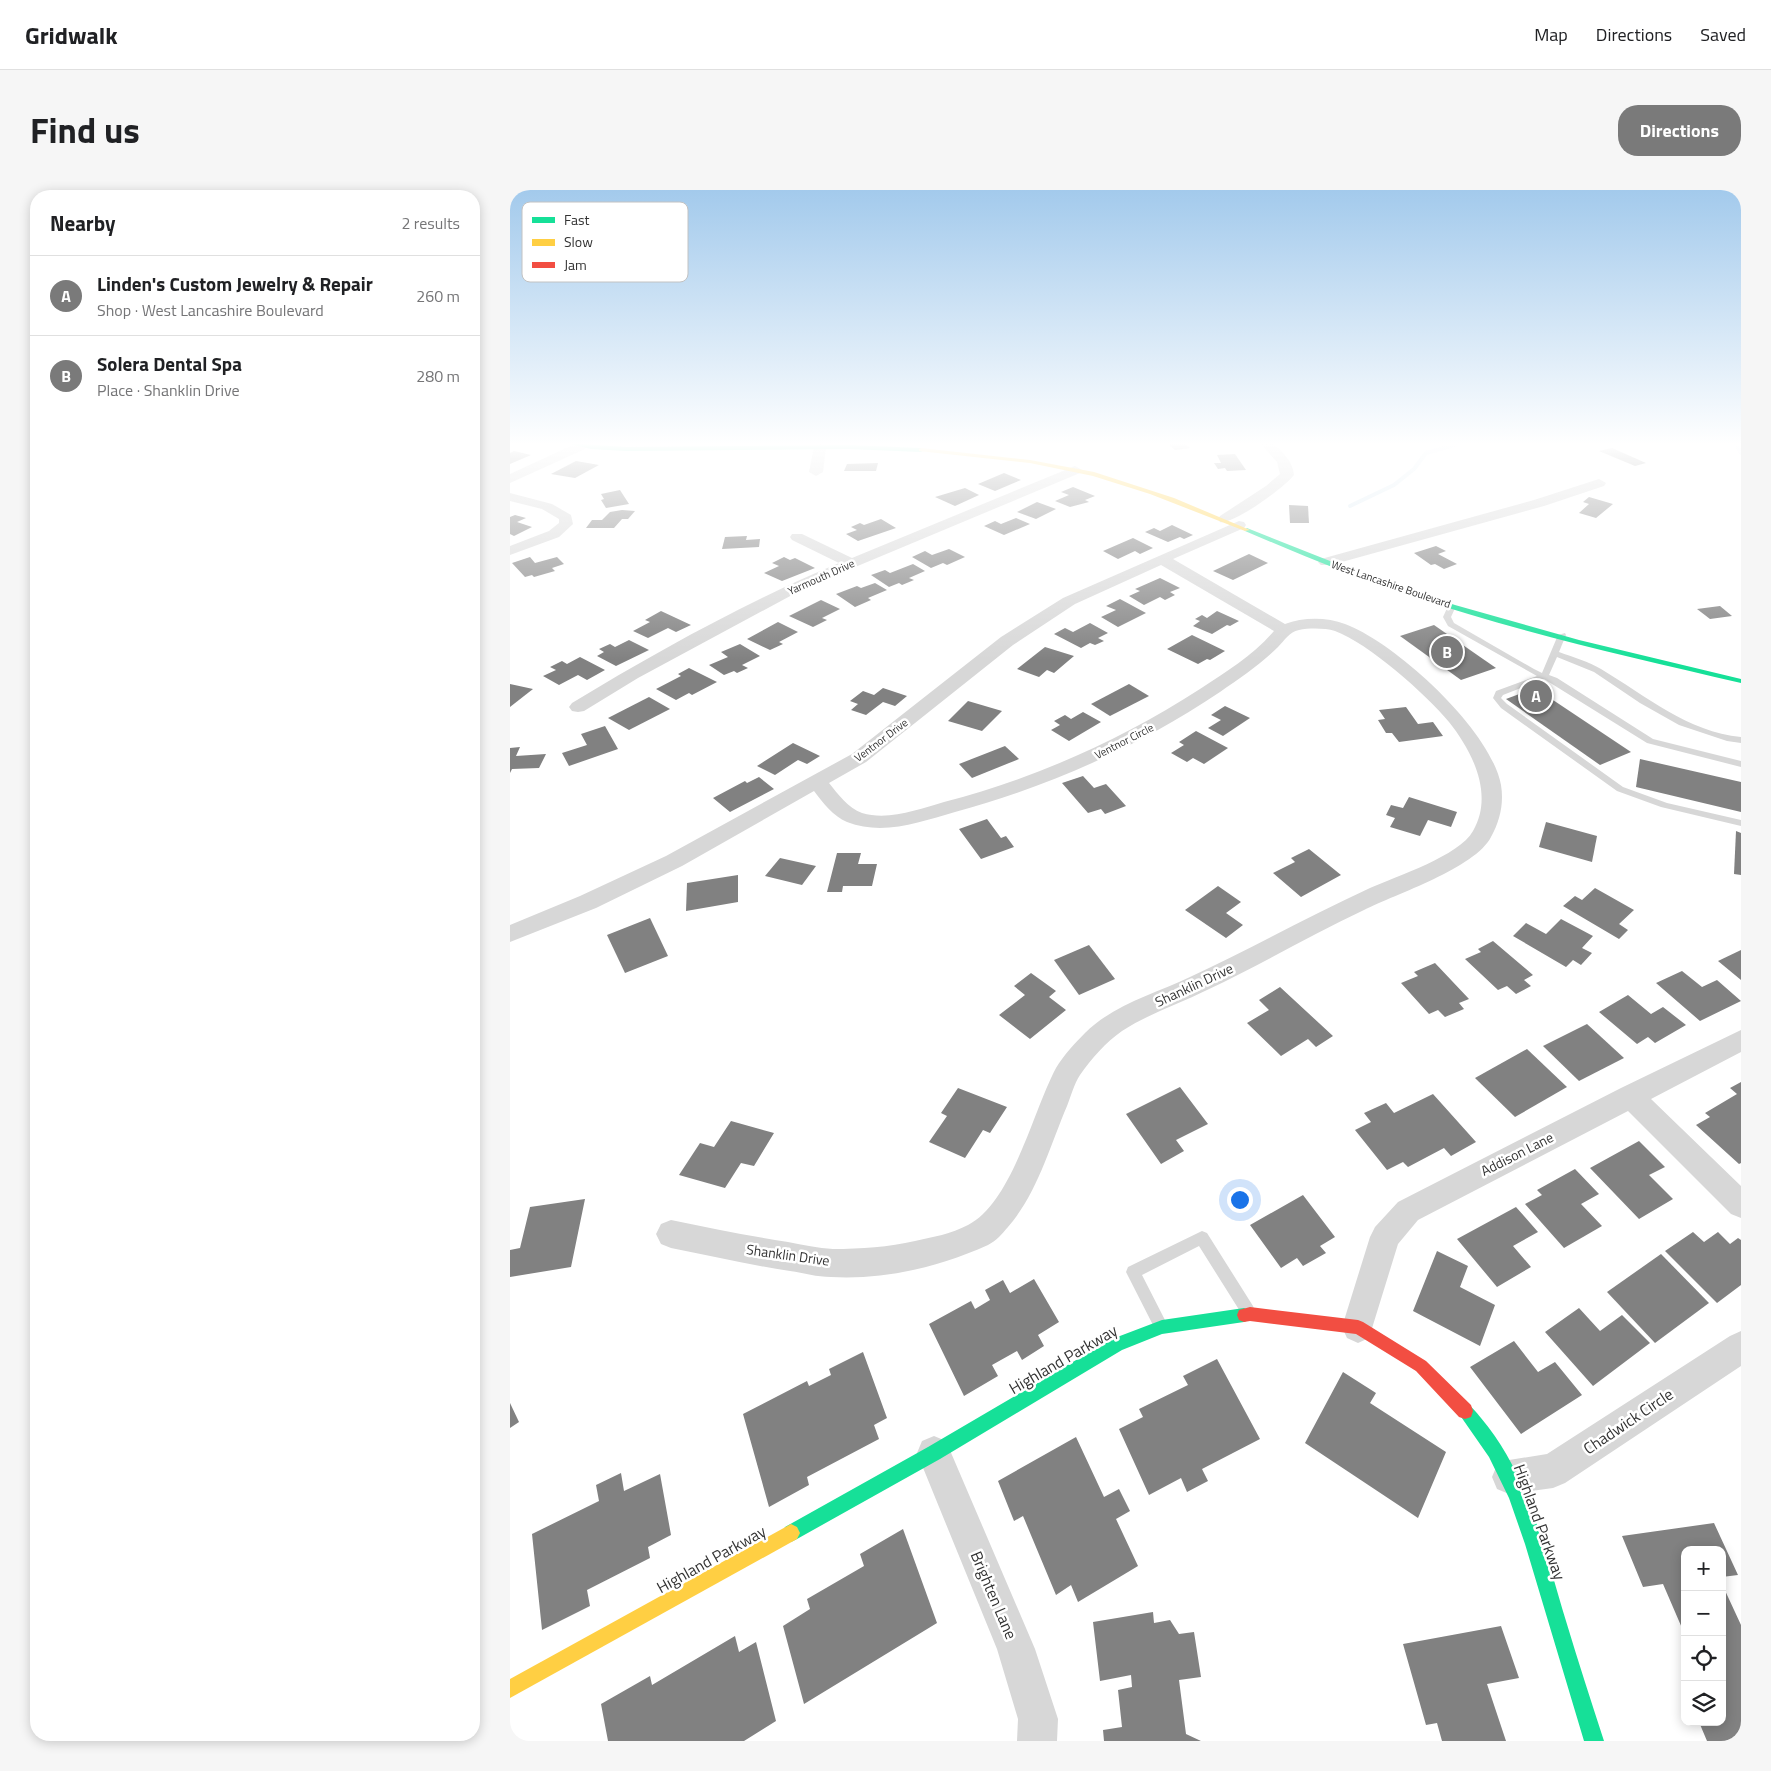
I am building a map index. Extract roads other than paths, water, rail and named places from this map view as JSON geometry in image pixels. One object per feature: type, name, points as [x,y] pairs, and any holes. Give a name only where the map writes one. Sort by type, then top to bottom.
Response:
[{"type":"main road","name":"West Lancashire Boulevard","points":[[1214,515],[1326,562],[1452,606],[1741,681]]},
{"type":"main road","name":"Highland Parkway","points":[[510,1689],[934,1453],[1117,1344],[1162,1327],[1250,1314],[1358,1327],[1421,1366],[1481,1428],[1509,1477],[1533,1544],[1594,1741]]},
{"type":"street","points":[[510,551],[554,534],[566,524],[566,518],[563,515]]},
{"type":"street","name":"Yarmouth Drive","points":[[578,707],[632,674],[775,598],[850,563],[965,515]]},
{"type":"street","name":"Ventnor Drive","points":[[510,934],[588,902],[674,861],[859,758],[1007,641],[1041,618],[1100,586],[1162,559],[1232,522],[1240,515]]},
{"type":"street","points":[[1326,562],[1494,515]]},
{"type":"street","points":[[796,537],[850,563]]},
{"type":"street","points":[[1162,559],[1265,617],[1284,630]]},
{"type":"street","name":"Shanklin Drive","points":[[671,1234],[764,1253],[830,1262],[892,1260],[940,1250],[983,1232],[1006,1208],[1020,1184],[1068,1071],[1094,1040],[1110,1026],[1130,1014],[1198,984],[1356,904],[1453,860],[1469,849],[1481,837],[1492,809],[1491,783],[1477,750],[1456,719],[1421,684],[1370,643],[1355,635],[1324,624],[1296,625],[1284,630]]},
{"type":"street","name":"Ventnor Circle","points":[[816,781],[840,809],[850,816],[862,820],[896,820],[968,803],[1075,765],[1136,736],[1178,712],[1231,676],[1272,645],[1284,630]]},
{"type":"street","name":"Addison Lane","points":[[1358,1327],[1385,1237],[1408,1211],[1741,1040]]},
{"type":"street","points":[[1630,1096],[1741,1205]]},
{"type":"street","name":"Chadwick Circle","points":[[1509,1477],[1553,1471],[1741,1347]]},
{"type":"street","name":"Brighten Lane","points":[[934,1453],[1016,1649],[1038,1718],[1037,1741]]},
{"type":"lane","points":[[1452,606],[1447,617],[1451,624],[1491,649],[1554,680],[1650,741],[1741,764]]},
{"type":"lane","points":[[1562,636],[1545,676],[1499,693],[1497,698],[1504,706],[1620,789],[1664,805],[1741,822]]},
{"type":"lane","points":[[1555,654],[1597,670],[1642,701],[1682,723],[1730,739],[1741,740]]},
{"type":"lane","points":[[1162,1327],[1133,1272],[1202,1238],[1250,1314]]},
{"type":"place","name":"Solera Dental Spa","points":[[1447,652]]},
{"type":"place","name":"Linden's Custom Jewelry & Repair","points":[[1536,696]]}]
